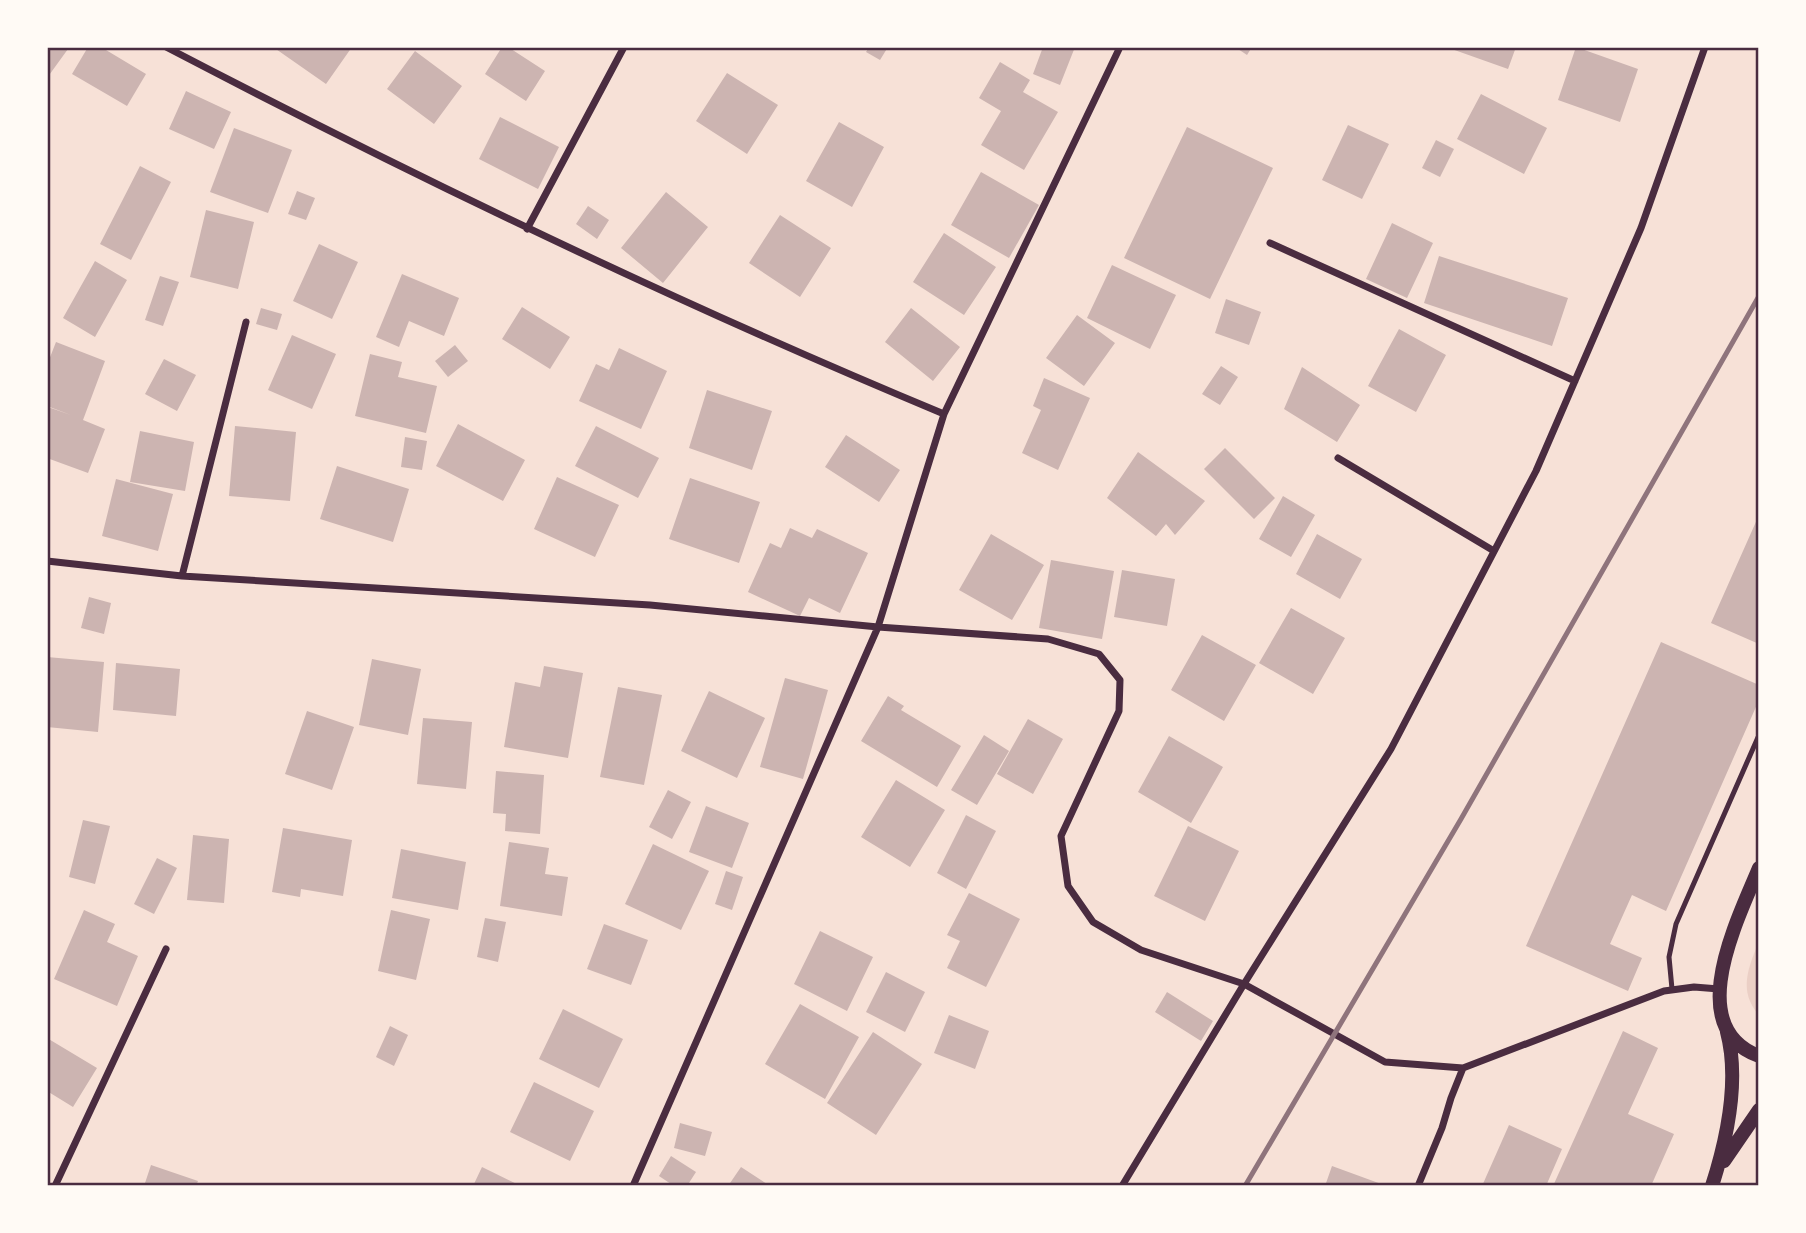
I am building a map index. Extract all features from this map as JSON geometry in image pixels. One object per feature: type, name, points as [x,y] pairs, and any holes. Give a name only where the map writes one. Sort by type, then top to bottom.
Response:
[{"type":"main road","points":[[1712,1185],[1730,1105],[1729,1041],[1719,1011],[1719,989],[1729,947],[1759,868]]},
{"type":"main road","points":[[1725,1027],[1735,1042],[1759,1056]]},
{"type":"main road","points":[[1712,1185],[1727,1155],[1759,1110]]},
{"type":"street","points":[[166,47],[527,229],[810,359],[944,414]]},
{"type":"street","points":[[527,229],[624,47]]},
{"type":"street","points":[[633,1186],[878,628],[944,414],[1120,47]]},
{"type":"street","points":[[1122,1186],[1391,749],[1536,471],[1641,228],[1705,47]]},
{"type":"street","points":[[1270,243],[1575,381]]},
{"type":"street","points":[[182,576],[246,322]]},
{"type":"street","points":[[1338,458],[1494,551]]},
{"type":"street","points":[[47,561],[182,576],[650,605],[878,628],[1048,639],[1099,654],[1119,680],[1119,712],[1061,836],[1068,887],[1093,922],[1141,950],[1244,984],[1385,1062],[1463,1068],[1584,1020],[1672,989],[1719,989]]},
{"type":"street","points":[[55,1186],[166,950]]},
{"type":"street","points":[[1418,1186],[1463,1068]]},
{"type":"lane","points":[[1672,989],[1669,957],[1676,924],[1759,735]]},
{"type":"shaded area","points":[[1759,942],[1759,1015],[1749,997],[1747,979]]},
{"type":"building","points":[[47,47],[68,49],[47,78]]},
{"type":"building","points":[[88,47],[101,47],[146,74],[127,106],[72,74]]},
{"type":"building","points":[[273,47],[352,47],[326,84]]},
{"type":"building","points":[[502,47],[508,47],[545,71],[526,101],[485,74]]},
{"type":"building","points":[[869,47],[888,47],[880,60],[866,52]]},
{"type":"building","points":[[1043,47],[1075,47],[1060,85],[1033,74]]},
{"type":"building","points":[[1235,47],[1252,47],[1247,55]]},
{"type":"building","points":[[1446,47],[1516,47],[1508,69]]},
{"type":"building","points":[[1576,47],[1638,69],[1620,122],[1558,100]]},
{"type":"building","points":[[415,51],[462,86],[434,124],[387,89]]},
{"type":"building","points":[[1000,62],[1030,80],[1023,92],[1058,112],[1024,170],[981,145],[1001,111],[979,98]]},
{"type":"building","points":[[727,73],[778,105],[747,154],[696,121]]},
{"type":"building","points":[[186,91],[231,112],[214,149],[169,129]]},
{"type":"building","points":[[1481,94],[1547,128],[1524,174],[1457,139]]},
{"type":"building","points":[[500,117],[559,147],[538,189],[479,159]]},
{"type":"building","points":[[839,122],[884,147],[852,207],[806,181]]},
{"type":"building","points":[[1348,125],[1389,144],[1362,199],[1322,180]]},
{"type":"building","points":[[1187,127],[1273,168],[1210,299],[1124,258]]},
{"type":"building","points":[[234,128],[292,150],[268,213],[210,192]]},
{"type":"building","points":[[1436,140],[1454,149],[1440,177],[1422,168]]},
{"type":"building","points":[[140,166],[171,182],[131,260],[100,244]]},
{"type":"building","points":[[981,172],[1039,205],[1009,258],[951,225]]},
{"type":"building","points":[[297,191],[315,198],[306,220],[288,214]]},
{"type":"building","points":[[666,192],[708,227],[663,283],[621,248]]},
{"type":"building","points":[[588,206],[609,220],[597,239],[576,224]]},
{"type":"building","points":[[206,210],[254,222],[238,289],[190,277]]},
{"type":"building","points":[[780,215],[831,248],[800,297],[749,263]]},
{"type":"building","points":[[1392,223],[1433,243],[1407,298],[1366,279]]},
{"type":"building","points":[[944,233],[996,267],[964,315],[913,282]]},
{"type":"building","points":[[319,244],[358,262],[332,319],[293,301]]},
{"type":"building","points":[[1439,256],[1568,298],[1552,346],[1424,303]]},
{"type":"building","points":[[95,261],[127,280],[95,337],[63,318]]},
{"type":"building","points":[[1112,265],[1176,295],[1150,349],[1087,318]]},
{"type":"building","points":[[402,274],[459,298],[444,336],[409,321],[399,347],[376,337]]},
{"type":"building","points":[[160,276],[179,282],[163,326],[145,320]]},
{"type":"building","points":[[1226,299],[1261,312],[1249,345],[1215,333]]},
{"type":"building","points":[[522,307],[570,337],[550,369],[502,339]]},
{"type":"building","points":[[261,308],[282,314],[277,330],[256,324]]},
{"type":"building","points":[[911,308],[960,347],[933,381],[885,342]]},
{"type":"building","points":[[1077,315],[1115,343],[1084,386],[1046,358]]},
{"type":"building","points":[[1399,329],[1446,355],[1416,412],[1368,386]]},
{"type":"building","points":[[292,335],[336,354],[312,409],[268,390]]},
{"type":"building","points":[[56,342],[105,361],[83,420],[105,429],[88,473],[47,458],[48,407],[71,415],[47,406],[47,365]]},
{"type":"building","points":[[455,345],[468,361],[448,377],[435,361]]},
{"type":"building","points":[[619,348],[667,371],[641,429],[579,401],[596,364],[609,370]]},
{"type":"building","points":[[370,354],[402,362],[398,377],[437,386],[426,433],[355,416]]},
{"type":"building","points":[[164,359],[196,375],[177,411],[145,394]]},
{"type":"building","points":[[1221,366],[1238,377],[1220,405],[1202,394]]},
{"type":"building","points":[[1302,367],[1360,405],[1337,442],[1284,409]]},
{"type":"building","points":[[1044,378],[1090,398],[1058,470],[1022,453],[1041,410],[1033,406]]},
{"type":"building","points":[[707,390],[772,411],[752,470],[689,448]]},
{"type":"building","points":[[458,424],[525,460],[503,501],[436,466]]},
{"type":"building","points":[[235,426],[296,432],[290,501],[229,496]]},
{"type":"building","points":[[596,426],[659,458],[638,498],[575,466]]},
{"type":"building","points":[[140,431],[194,442],[185,491],[130,482]]},
{"type":"building","points":[[846,435],[900,470],[879,502],[825,467]]},
{"type":"building","points":[[405,437],[427,441],[422,470],[401,467]]},
{"type":"building","points":[[1225,448],[1275,498],[1254,519],[1204,469]]},
{"type":"building","points":[[1138,452],[1205,501],[1175,535],[1166,524],[1156,536],[1107,498]]},
{"type":"building","points":[[337,466],[409,489],[393,542],[320,519]]},
{"type":"building","points":[[557,477],[619,505],[595,557],[534,529]]},
{"type":"building","points":[[690,478],[760,502],[739,563],[669,539]]},
{"type":"building","points":[[116,479],[173,494],[158,551],[102,536]]},
{"type":"building","points":[[1283,496],[1315,515],[1291,557],[1259,539]]},
{"type":"building","points":[[1759,515],[1759,644],[1711,623]]},
{"type":"building","points":[[790,528],[812,538],[817,529],[868,553],[840,613],[809,598],[800,616],[748,592],[770,543],[781,548]]},
{"type":"building","points":[[991,534],[1044,565],[1012,620],[959,590]]},
{"type":"building","points":[[1317,534],[1362,559],[1340,599],[1296,574]]},
{"type":"building","points":[[1051,560],[1114,571],[1102,639],[1039,628]]},
{"type":"building","points":[[1122,570],[1175,579],[1167,626],[1114,617]]},
{"type":"building","points":[[89,597],[111,603],[104,634],[81,628]]},
{"type":"building","points":[[1291,608],[1345,638],[1313,694],[1259,663]]},
{"type":"building","points":[[1202,635],[1256,665],[1224,721],[1171,690]]},
{"type":"building","points":[[1661,642],[1759,685],[1759,700],[1666,911],[1632,895],[1610,944],[1642,958],[1628,991],[1526,946]]},
{"type":"building","points":[[47,657],[104,662],[98,732],[47,727]]},
{"type":"building","points":[[372,659],[421,669],[408,735],[359,725]]},
{"type":"building","points":[[116,663],[180,669],[176,716],[113,710]]},
{"type":"building","points":[[544,666],[583,673],[568,758],[504,747],[515,682],[540,687]]},
{"type":"building","points":[[785,678],[828,690],[803,779],[760,767]]},
{"type":"building","points":[[618,687],[662,695],[644,785],[600,777]]},
{"type":"building","points":[[709,691],[765,718],[737,778],[681,751]]},
{"type":"building","points":[[888,696],[904,706],[901,710],[961,746],[937,787],[861,741]]},
{"type":"building","points":[[307,711],[354,727],[332,790],[285,774]]},
{"type":"building","points":[[423,718],[472,722],[466,789],[417,784]]},
{"type":"building","points":[[1028,719],[1063,739],[1033,794],[997,774]]},
{"type":"building","points":[[984,735],[1009,751],[977,805],[951,790]]},
{"type":"building","points":[[1169,736],[1223,767],[1191,823],[1138,792]]},
{"type":"building","points":[[496,771],[544,775],[540,834],[505,831],[506,814],[493,813]]},
{"type":"building","points":[[896,780],[945,810],[910,867],[861,837]]},
{"type":"building","points":[[668,790],[691,802],[672,839],[649,827]]},
{"type":"building","points":[[706,806],[749,823],[732,868],[689,852]]},
{"type":"building","points":[[966,815],[996,831],[966,889],[937,873]]},
{"type":"building","points":[[83,820],[110,826],[95,884],[69,877]]},
{"type":"building","points":[[1188,826],[1239,851],[1205,921],[1154,896]]},
{"type":"building","points":[[283,828],[352,840],[343,896],[301,889],[300,897],[272,892]]},
{"type":"building","points":[[193,835],[229,839],[224,903],[187,900]]},
{"type":"building","points":[[509,842],[549,848],[545,874],[568,877],[562,916],[500,906]]},
{"type":"building","points":[[653,844],[709,871],[681,930],[625,904]]},
{"type":"building","points":[[401,849],[466,862],[458,910],[392,898]]},
{"type":"building","points":[[157,858],[177,868],[154,914],[134,904]]},
{"type":"building","points":[[726,871],[743,877],[732,910],[715,904]]},
{"type":"building","points":[[969,893],[1020,919],[986,987],[947,968],[960,941],[947,935]]},
{"type":"building","points":[[84,910],[115,924],[107,942],[138,956],[117,1006],[54,979]]},
{"type":"building","points":[[391,910],[430,919],[416,980],[378,971]]},
{"type":"building","points":[[485,918],[506,922],[498,962],[477,957]]},
{"type":"building","points":[[604,924],[648,940],[631,985],[587,969]]},
{"type":"building","points":[[820,931],[873,957],[847,1011],[794,984]]},
{"type":"building","points":[[886,972],[925,992],[905,1032],[866,1012]]},
{"type":"building","points":[[1167,992],[1213,1021],[1201,1041],[1155,1012]]},
{"type":"building","points":[[800,1004],[859,1037],[825,1099],[765,1064]]},
{"type":"building","points":[[563,1009],[623,1039],[599,1088],[539,1059]]},
{"type":"building","points":[[949,1015],[989,1031],[975,1069],[934,1053]]},
{"type":"building","points":[[390,1026],[408,1035],[394,1066],[376,1057]]},
{"type":"building","points":[[1623,1031],[1658,1048],[1628,1114],[1674,1134],[1651,1186],[1553,1186]]},
{"type":"building","points":[[873,1032],[922,1064],[876,1135],[827,1103]]},
{"type":"building","points":[[47,1038],[97,1068],[73,1107],[47,1091]]},
{"type":"building","points":[[534,1082],[594,1111],[570,1161],[510,1132]]},
{"type":"building","points":[[680,1123],[712,1132],[705,1156],[674,1148]]},
{"type":"building","points":[[1509,1125],[1562,1149],[1546,1186],[1482,1186]]},
{"type":"building","points":[[671,1156],[696,1172],[687,1186],[674,1186],[659,1176]]},
{"type":"building","points":[[151,1165],[198,1181],[196,1186],[144,1186]]},
{"type":"building","points":[[1332,1166],[1384,1185],[1384,1186],[1325,1186]]},
{"type":"building","points":[[482,1167],[521,1186],[473,1186]]},
{"type":"building","points":[[741,1167],[770,1186],[728,1186]]},
{"type":"railway","points":[[1245,1186],[1461,819],[1759,296]]}]
